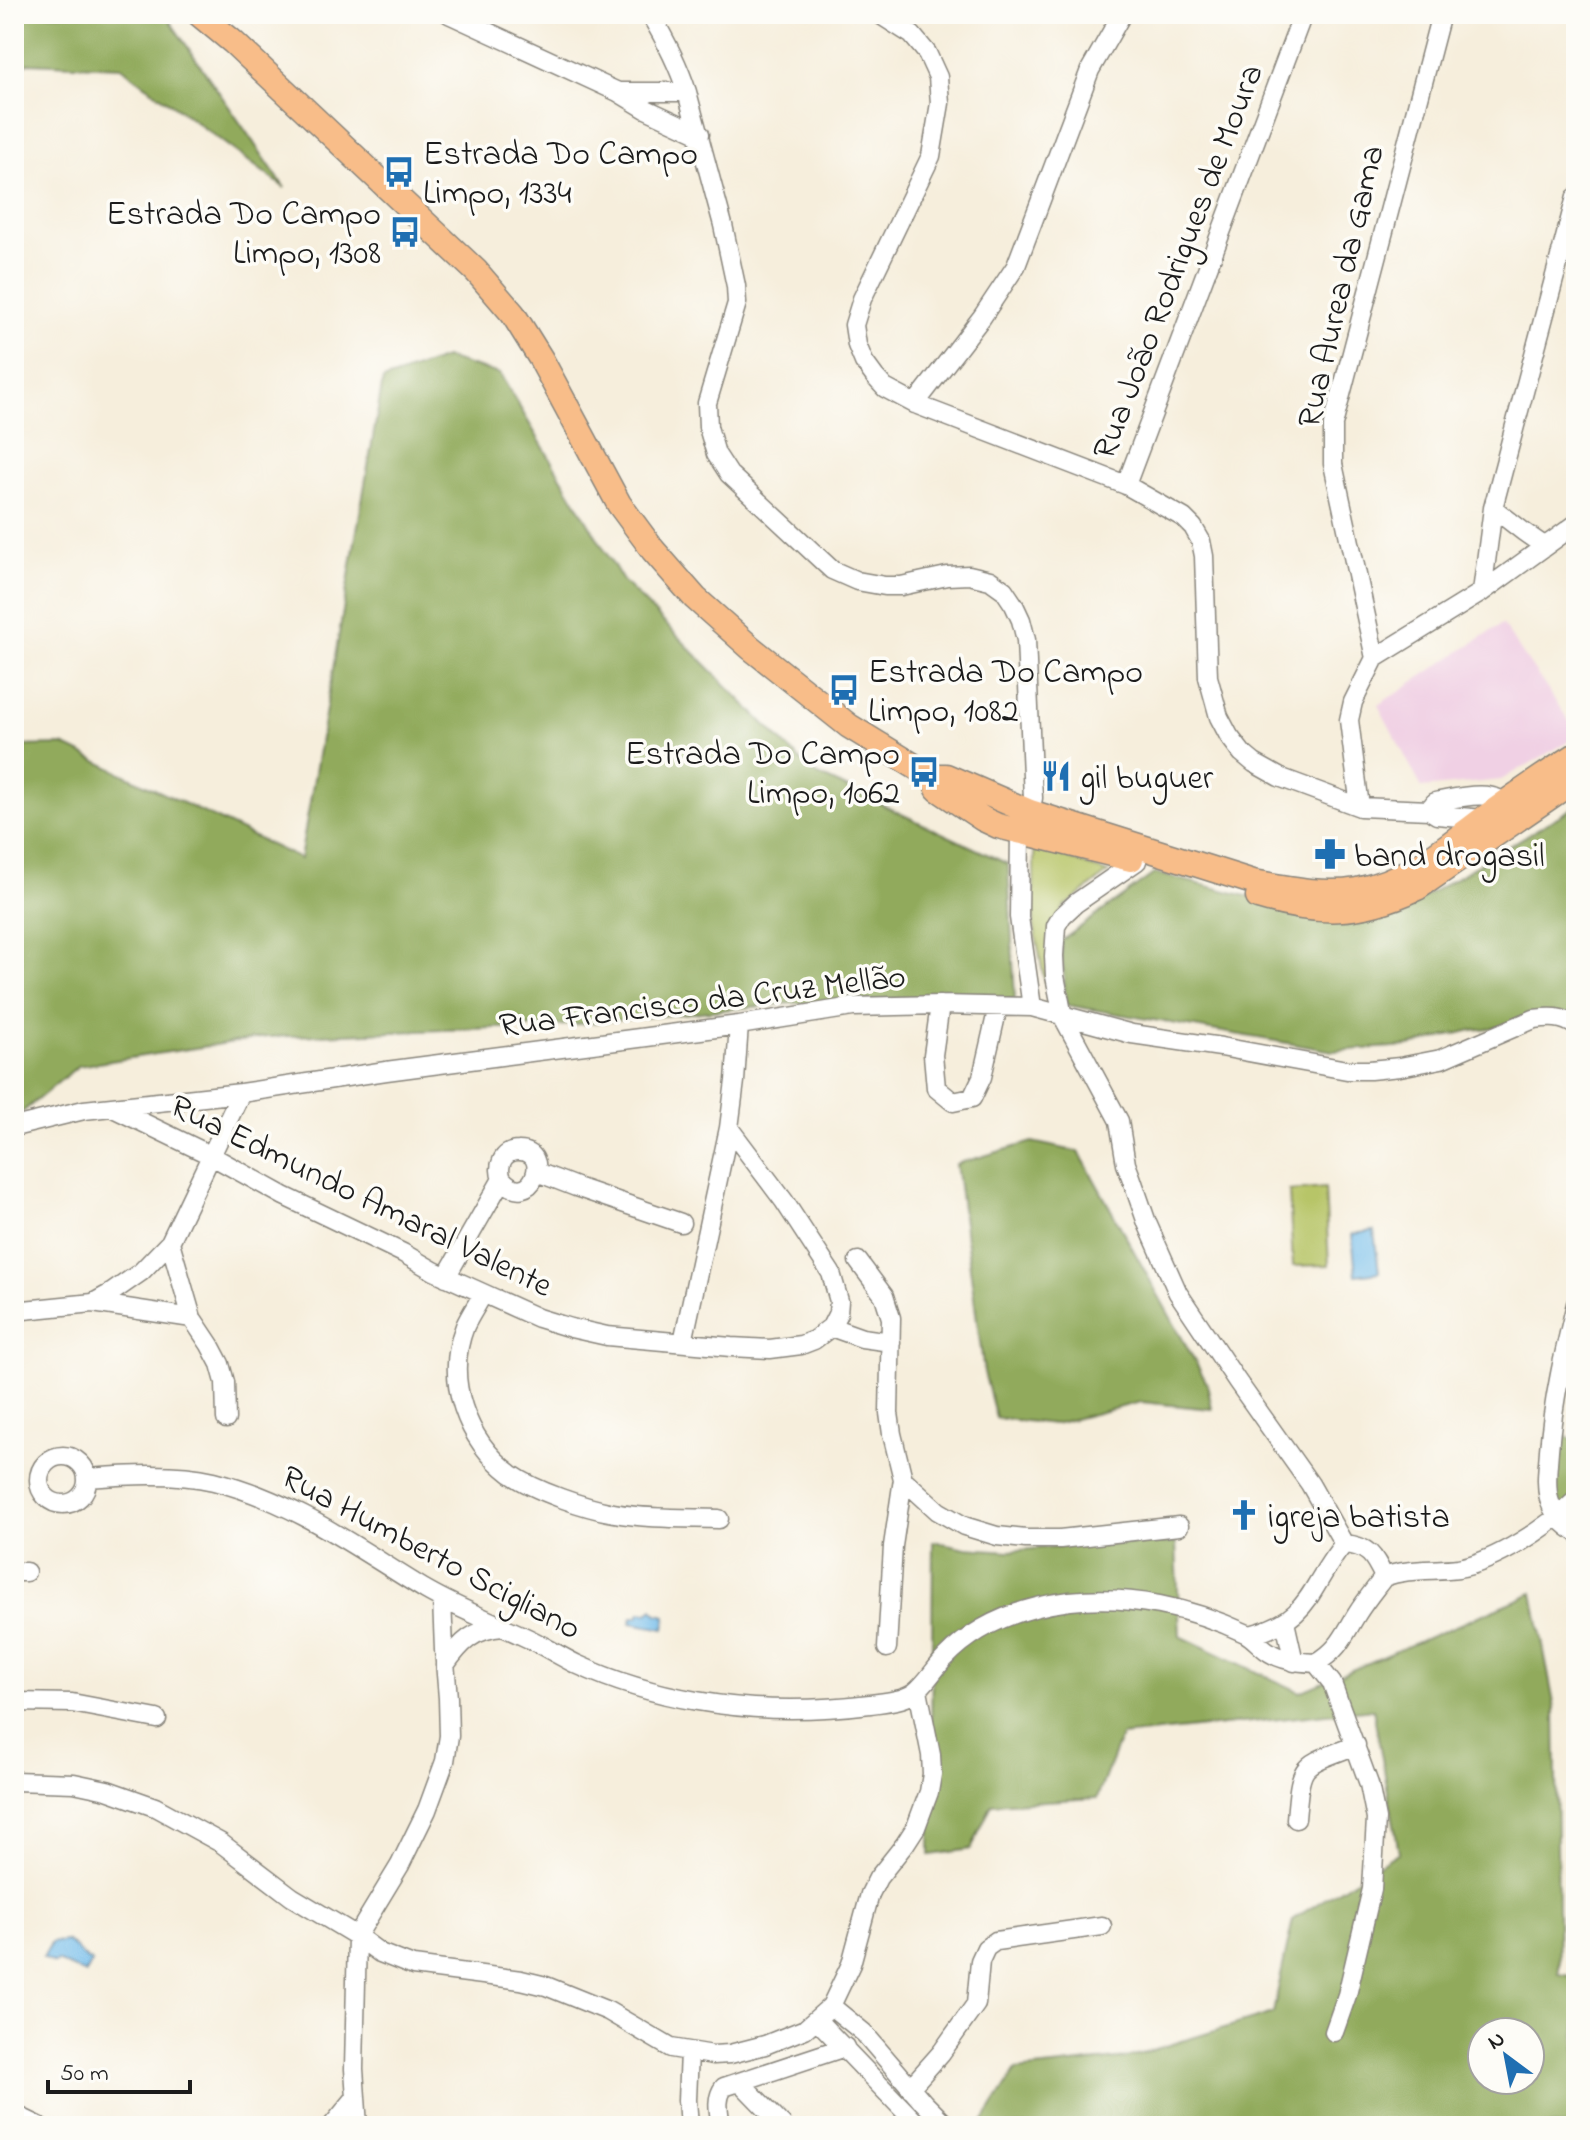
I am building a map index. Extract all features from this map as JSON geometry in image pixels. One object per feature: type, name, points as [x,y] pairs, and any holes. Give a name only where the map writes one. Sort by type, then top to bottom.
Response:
[{"type":"main road","points":[[212,18],[476,271],[513,314],[541,359],[619,504],[653,550],[695,598],[751,648],[849,726],[933,776],[938,789],[983,819],[998,826],[1025,821],[1065,823],[1253,882],[1290,889],[1355,890],[1416,869],[1489,826],[1576,755]]},
{"type":"main road","points":[[1512,810],[1576,779]]},
{"type":"main road","points":[[1025,821],[1137,861],[1278,903],[1340,911],[1370,906],[1417,888],[1489,826]]},
{"type":"street","points":[[650,14],[663,34],[687,92],[723,225],[737,294],[707,403],[708,427],[716,454],[729,474],[832,570],[857,581],[885,586],[901,586],[947,576],[969,575],[990,580],[1004,590],[1021,620],[1026,640],[1033,798],[1025,821],[1019,917],[1032,1007]]},
{"type":"street","points":[[879,14],[912,35],[927,53],[938,77],[940,103],[931,156],[862,299],[854,325],[857,345],[875,377],[885,388],[915,404],[1126,485],[1184,518],[1193,527],[1201,541],[1204,556],[1208,677],[1219,717],[1229,736],[1254,763],[1279,777],[1360,807],[1429,810],[1437,815],[1489,826]]},
{"type":"street","points":[[915,404],[982,317],[1016,266],[1090,70],[1122,14]]},
{"type":"street","name":"Rua João Rodrigues de Moura","points":[[1126,485],[1303,14]]},
{"type":"street","name":"Rua Aurea da Gama","points":[[1375,658],[1333,464],[1333,425],[1441,14]]},
{"type":"street","points":[[460,16],[700,134]]},
{"type":"street","points":[[618,92],[687,92]]},
{"type":"street","points":[[1482,592],[1493,508],[1576,197]]},
{"type":"street","points":[[1493,508],[1544,546]]},
{"type":"street","points":[[1360,807],[1349,720],[1353,702],[1375,658],[1482,592],[1576,524]]},
{"type":"street","points":[[1429,810],[1435,802],[1476,796],[1495,797],[1512,810]]},
{"type":"street","points":[[1137,861],[1076,903],[1056,926],[1055,976],[1063,1017],[1119,1121],[1126,1164],[1147,1223],[1178,1293],[1310,1484],[1344,1544]]},
{"type":"street","points":[[940,1005],[933,1055],[936,1088],[953,1102],[972,1098],[982,1077],[998,1007]]},
{"type":"street","name":"Rua Francisco da Cruz Mellão","points":[[14,1127],[84,1110],[241,1093],[853,1007],[1032,1007],[1145,1037],[1347,1070],[1400,1067],[1441,1059],[1534,1019],[1561,1018],[1576,1026]]},
{"type":"street","points":[[683,1342],[729,1128],[739,1025]]},
{"type":"street","points":[[93,1303],[141,1272],[170,1242],[241,1093]]},
{"type":"street","name":"Rua Edmundo Amaral Valente","points":[[111,1107],[446,1277],[538,1318],[607,1336],[731,1347],[788,1348],[814,1340],[831,1327]]},
{"type":"street","points":[[729,1128],[784,1201],[831,1273],[839,1301],[838,1313],[831,1327],[862,1338],[891,1342]]},
{"type":"street","points":[[518,1150],[532,1157],[537,1172],[529,1185],[515,1188],[502,1179],[500,1164],[510,1152],[518,1150]]},
{"type":"street","points":[[537,1172],[681,1223]]},
{"type":"street","points":[[446,1277],[502,1179]]},
{"type":"street","points":[[170,1242],[192,1318],[220,1364],[225,1382],[226,1419]]},
{"type":"street","points":[[858,1261],[884,1296],[891,1318],[889,1413],[903,1479],[893,1546],[887,1648]]},
{"type":"street","points":[[483,1294],[465,1327],[456,1375],[468,1421],[495,1459],[513,1475],[591,1507],[615,1513],[719,1519]]},
{"type":"street","points":[[14,1311],[93,1303],[192,1318]]},
{"type":"street","points":[[1576,1304],[1560,1369],[1551,1425],[1547,1480],[1550,1501],[1558,1518],[1576,1532]]},
{"type":"street","name":"Rua Humberto Scigliano","points":[[87,1478],[151,1476],[211,1480],[268,1498],[354,1543],[442,1599],[577,1665],[676,1697],[731,1707],[775,1709],[890,1701],[918,1690]]},
{"type":"street","points":[[903,1479],[938,1511],[964,1526],[997,1536],[1060,1539],[1179,1526]]},
{"type":"street","points":[[14,1781],[74,1783],[107,1790],[155,1807],[221,1843],[292,1897],[380,1953],[413,1966],[521,1980],[568,1994],[608,2011],[671,2048],[713,2055],[748,2050],[805,2029],[831,2006],[851,1964],[870,1894],[878,1878],[916,1827],[929,1792],[931,1755],[918,1690],[961,1642],[987,1625],[1023,1611],[1092,1599],[1133,1601],[1185,1611],[1250,1635],[1280,1659],[1316,1663],[1340,1644],[1358,1612],[1384,1577],[1395,1573],[1472,1565],[1503,1551],[1558,1518],[1576,1500]]},
{"type":"street","points":[[1344,1544],[1359,1545],[1372,1555],[1384,1577]]},
{"type":"street","points":[[1250,1635],[1266,1631],[1293,1617],[1344,1544]]},
{"type":"street","points":[[358,2126],[354,2069],[357,1936],[421,1824],[445,1761],[449,1736],[442,1599]]},
{"type":"street","points":[[1285,1622],[1294,1662]]},
{"type":"street","points":[[445,1665],[475,1633],[486,1628],[503,1627]]},
{"type":"street","points":[[1316,1663],[1332,1683],[1356,1745],[1375,1807],[1377,1833],[1372,1889],[1350,1982],[1334,2032]]},
{"type":"street","points":[[14,1702],[72,1703],[157,1719]]},
{"type":"street","points":[[1296,1819],[1299,1782],[1309,1763],[1356,1745]]},
{"type":"street","points":[[910,2088],[941,2053],[976,2004],[980,1961],[986,1948],[996,1941],[1102,1926]]},
{"type":"street","points":[[831,2006],[864,2033],[947,2126]]},
{"type":"street","points":[[817,2020],[919,2126]]},
{"type":"street","points":[[721,2126],[718,2103],[724,2087],[845,2047]]},
{"type":"street","points":[[689,2052],[689,2126]]},
{"type":"street","points":[[740,2082],[783,2126]]},
{"type":"street","points":[[332,2126],[356,2097]]},
{"type":"street","points":[[14,2114],[39,2126]]},
{"type":"shaded area","points":[[1502,624],[1576,731],[1576,737],[1501,780],[1422,788],[1378,705]]},
{"type":"green space","points":[[14,14],[165,14],[285,188],[121,67],[28,63],[14,74]]},
{"type":"green space","points":[[445,358],[500,374],[623,581],[812,772],[1008,864],[1015,999],[793,1003],[568,1025],[267,1037],[78,1066],[14,1119],[14,746],[63,745],[300,859],[383,380]]},
{"type":"green space","points":[[1576,806],[1576,1019],[1472,1030],[1409,1046],[1333,1051],[1066,1005],[1061,941],[1155,873],[1343,920],[1397,913]]},
{"type":"green space","points":[[1034,846],[1108,873],[1063,908],[1045,984],[1034,926]]},
{"type":"green space","points":[[1032,1142],[1079,1152],[1207,1383],[1212,1409],[1141,1402],[1054,1424],[996,1418],[984,1372],[956,1164]]},
{"type":"green space","points":[[1325,1188],[1329,1265],[1293,1266],[1289,1191]]},
{"type":"green space","points":[[1551,1433],[1576,1440],[1576,1526],[1558,1518]]},
{"type":"green space","points":[[933,1541],[966,1548],[1010,1551],[1072,1545],[1176,1543],[1180,1636],[1300,1692],[1533,1593],[1555,1709],[1559,1974],[1576,1977],[1576,2126],[989,2126],[983,2122],[1016,2070],[1127,2058],[1273,2013],[1293,1919],[1399,1852],[1373,1709],[1121,1736],[1097,1798],[992,1804],[971,1849],[930,1855]]},
{"type":"water","points":[[1374,1231],[1379,1272],[1356,1275],[1352,1234]]},
{"type":"water","points":[[653,1609],[657,1614],[666,1616],[664,1629],[631,1623],[632,1617]]},
{"type":"water","points":[[65,1941],[92,1962],[85,1974],[43,1958],[51,1943]]},
{"type":"place","name":"Estrada Do Campo Limpo, 1334","points":[[399,172]]},
{"type":"place","name":"Estrada Do Campo Limpo, 1308","points":[[405,232]]},
{"type":"place","name":"Estrada Do Campo Limpo, 1082","points":[[844,690]]},
{"type":"place","name":"Estrada Do Campo Limpo, 1062","points":[[924,772]]},
{"type":"place","name":"gil buguer","points":[[1056,776]]},
{"type":"place","name":"band drogasil","points":[[1330,854]]},
{"type":"place","name":"igreja batista","points":[[1244,1515]]}]
